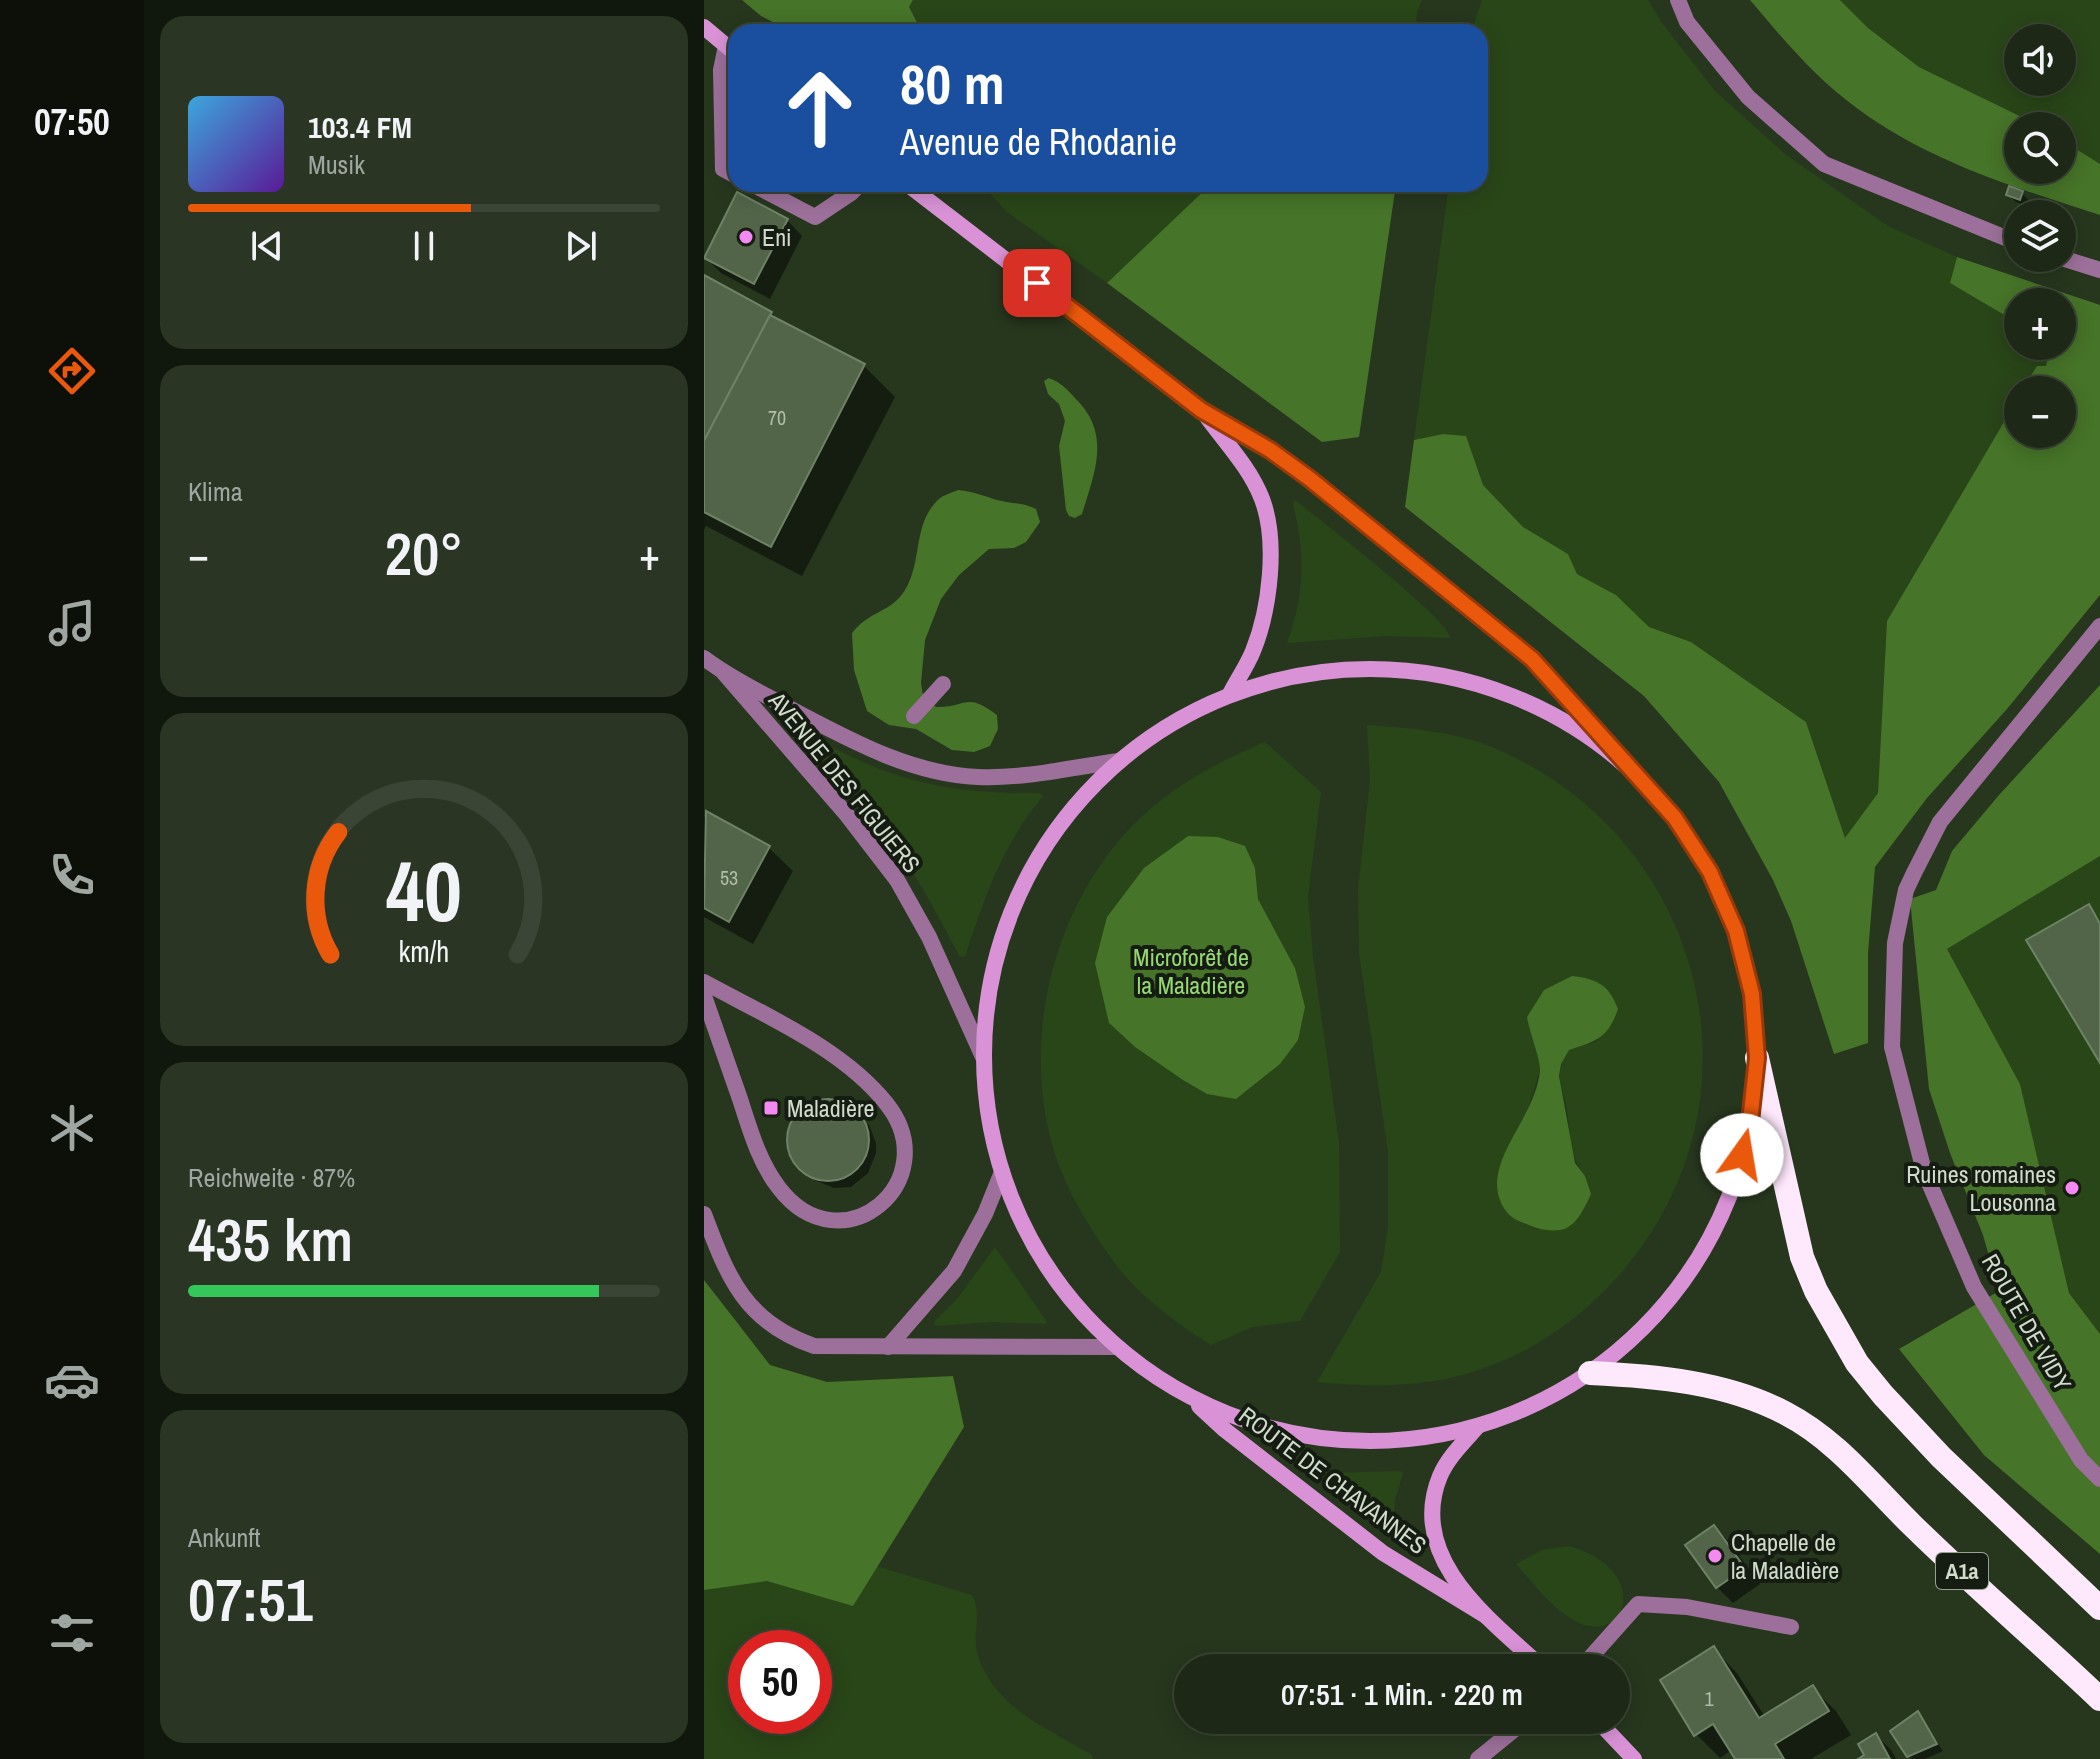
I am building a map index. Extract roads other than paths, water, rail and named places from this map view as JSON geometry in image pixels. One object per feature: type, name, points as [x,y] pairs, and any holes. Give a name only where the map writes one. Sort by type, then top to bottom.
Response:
[{"type":"highway","points":[[1757,1058],[1802,1257],[1843,1341],[1857,1363],[1908,1424],[2100,1608]]},
{"type":"highway","name":"A1a","points":[[1590,1373],[1639,1376],[1728,1391],[1784,1412],[1809,1427],[1852,1461],[1913,1526],[2100,1699]]},
{"type":"main road","points":[[704,27],[728,47]]},
{"type":"main road","points":[[917,192],[1201,410],[1270,450],[1310,479],[1532,659],[1675,818],[1710,872],[1736,931],[1752,994],[1757,1058],[1749,1131],[1728,1202],[1693,1268],[1647,1325],[1590,1373],[1554,1395],[1517,1413],[1478,1426],[1403,1439],[1343,1439],[1288,1432],[1195,1402],[1116,1347],[1083,1312],[1040,1254],[1002,1172],[989,1117],[983,1057],[990,984],[1008,918],[1027,875],[1061,822],[1095,783],[1140,744],[1193,711],[1230,694],[1326,671],[1394,669],[1453,678],[1511,695],[1572,726],[1631,770]]},
{"type":"main road","points":[[1201,410],[1244,466],[1262,499],[1271,533],[1262,623],[1253,651],[1230,694]]},
{"type":"main road","name":"ROUTE DE CHAVANNES","points":[[1195,1402],[1235,1438],[1383,1553],[1486,1616]]},
{"type":"main road","name":"ROUTE DE CHAVANNES","points":[[1478,1426],[1449,1460],[1440,1476],[1431,1519],[1435,1542],[1445,1566],[1486,1616],[1528,1654]]},
{"type":"main road","points":[[1610,1734],[1634,1759]]},
{"type":"street","points":[[1678,0],[1687,22],[1748,97],[1824,164],[2004,237]]},
{"type":"street","points":[[728,56],[721,70],[723,169],[728,172]]},
{"type":"street","points":[[767,192],[815,217],[852,192]]},
{"type":"street","points":[[2076,262],[2100,270]]},
{"type":"street","name":"ROUTE DE VIDY","points":[[2100,626],[1940,822],[1914,873],[1906,890],[1895,943],[1892,1047],[1924,1171],[1974,1287],[2081,1460],[2100,1479]]},
{"type":"street","name":"AVENUE DES FIGUIERS","points":[[704,658],[724,673],[847,739],[901,761],[939,772],[979,777],[1119,761]]},
{"type":"street","name":"AVENUE DES FIGUIERS","points":[[724,673],[847,815],[897,880],[929,937],[983,1057]]},
{"type":"street","points":[[914,716],[943,684]]},
{"type":"street","points":[[704,982],[799,1034],[867,1083],[888,1105],[901,1133],[906,1157],[897,1184],[884,1204],[863,1217],[846,1221],[824,1220],[800,1210],[779,1189],[760,1159],[704,996]]},
{"type":"street","points":[[888,1347],[954,1271],[985,1214],[1002,1172]]},
{"type":"street","points":[[704,1214],[733,1283],[752,1308],[774,1328],[814,1346],[1116,1347]]},
{"type":"street","points":[[1593,1654],[1638,1604],[1687,1607],[1791,1627]]},
{"type":"street","points":[[1478,1759],[1509,1734]]},
{"type":"place","name":"Eni","points":[[746,237]]},
{"type":"place","name":"Maladière","points":[[771,1108]]},
{"type":"place","name":"Ruines romaines Lousonna","points":[[2072,1188]]},
{"type":"place","name":"Chapelle de la Maladière","points":[[1715,1556]]},
{"type":"park label","name":"Microforêt de la Maladière","points":[[1191,971]]}]
